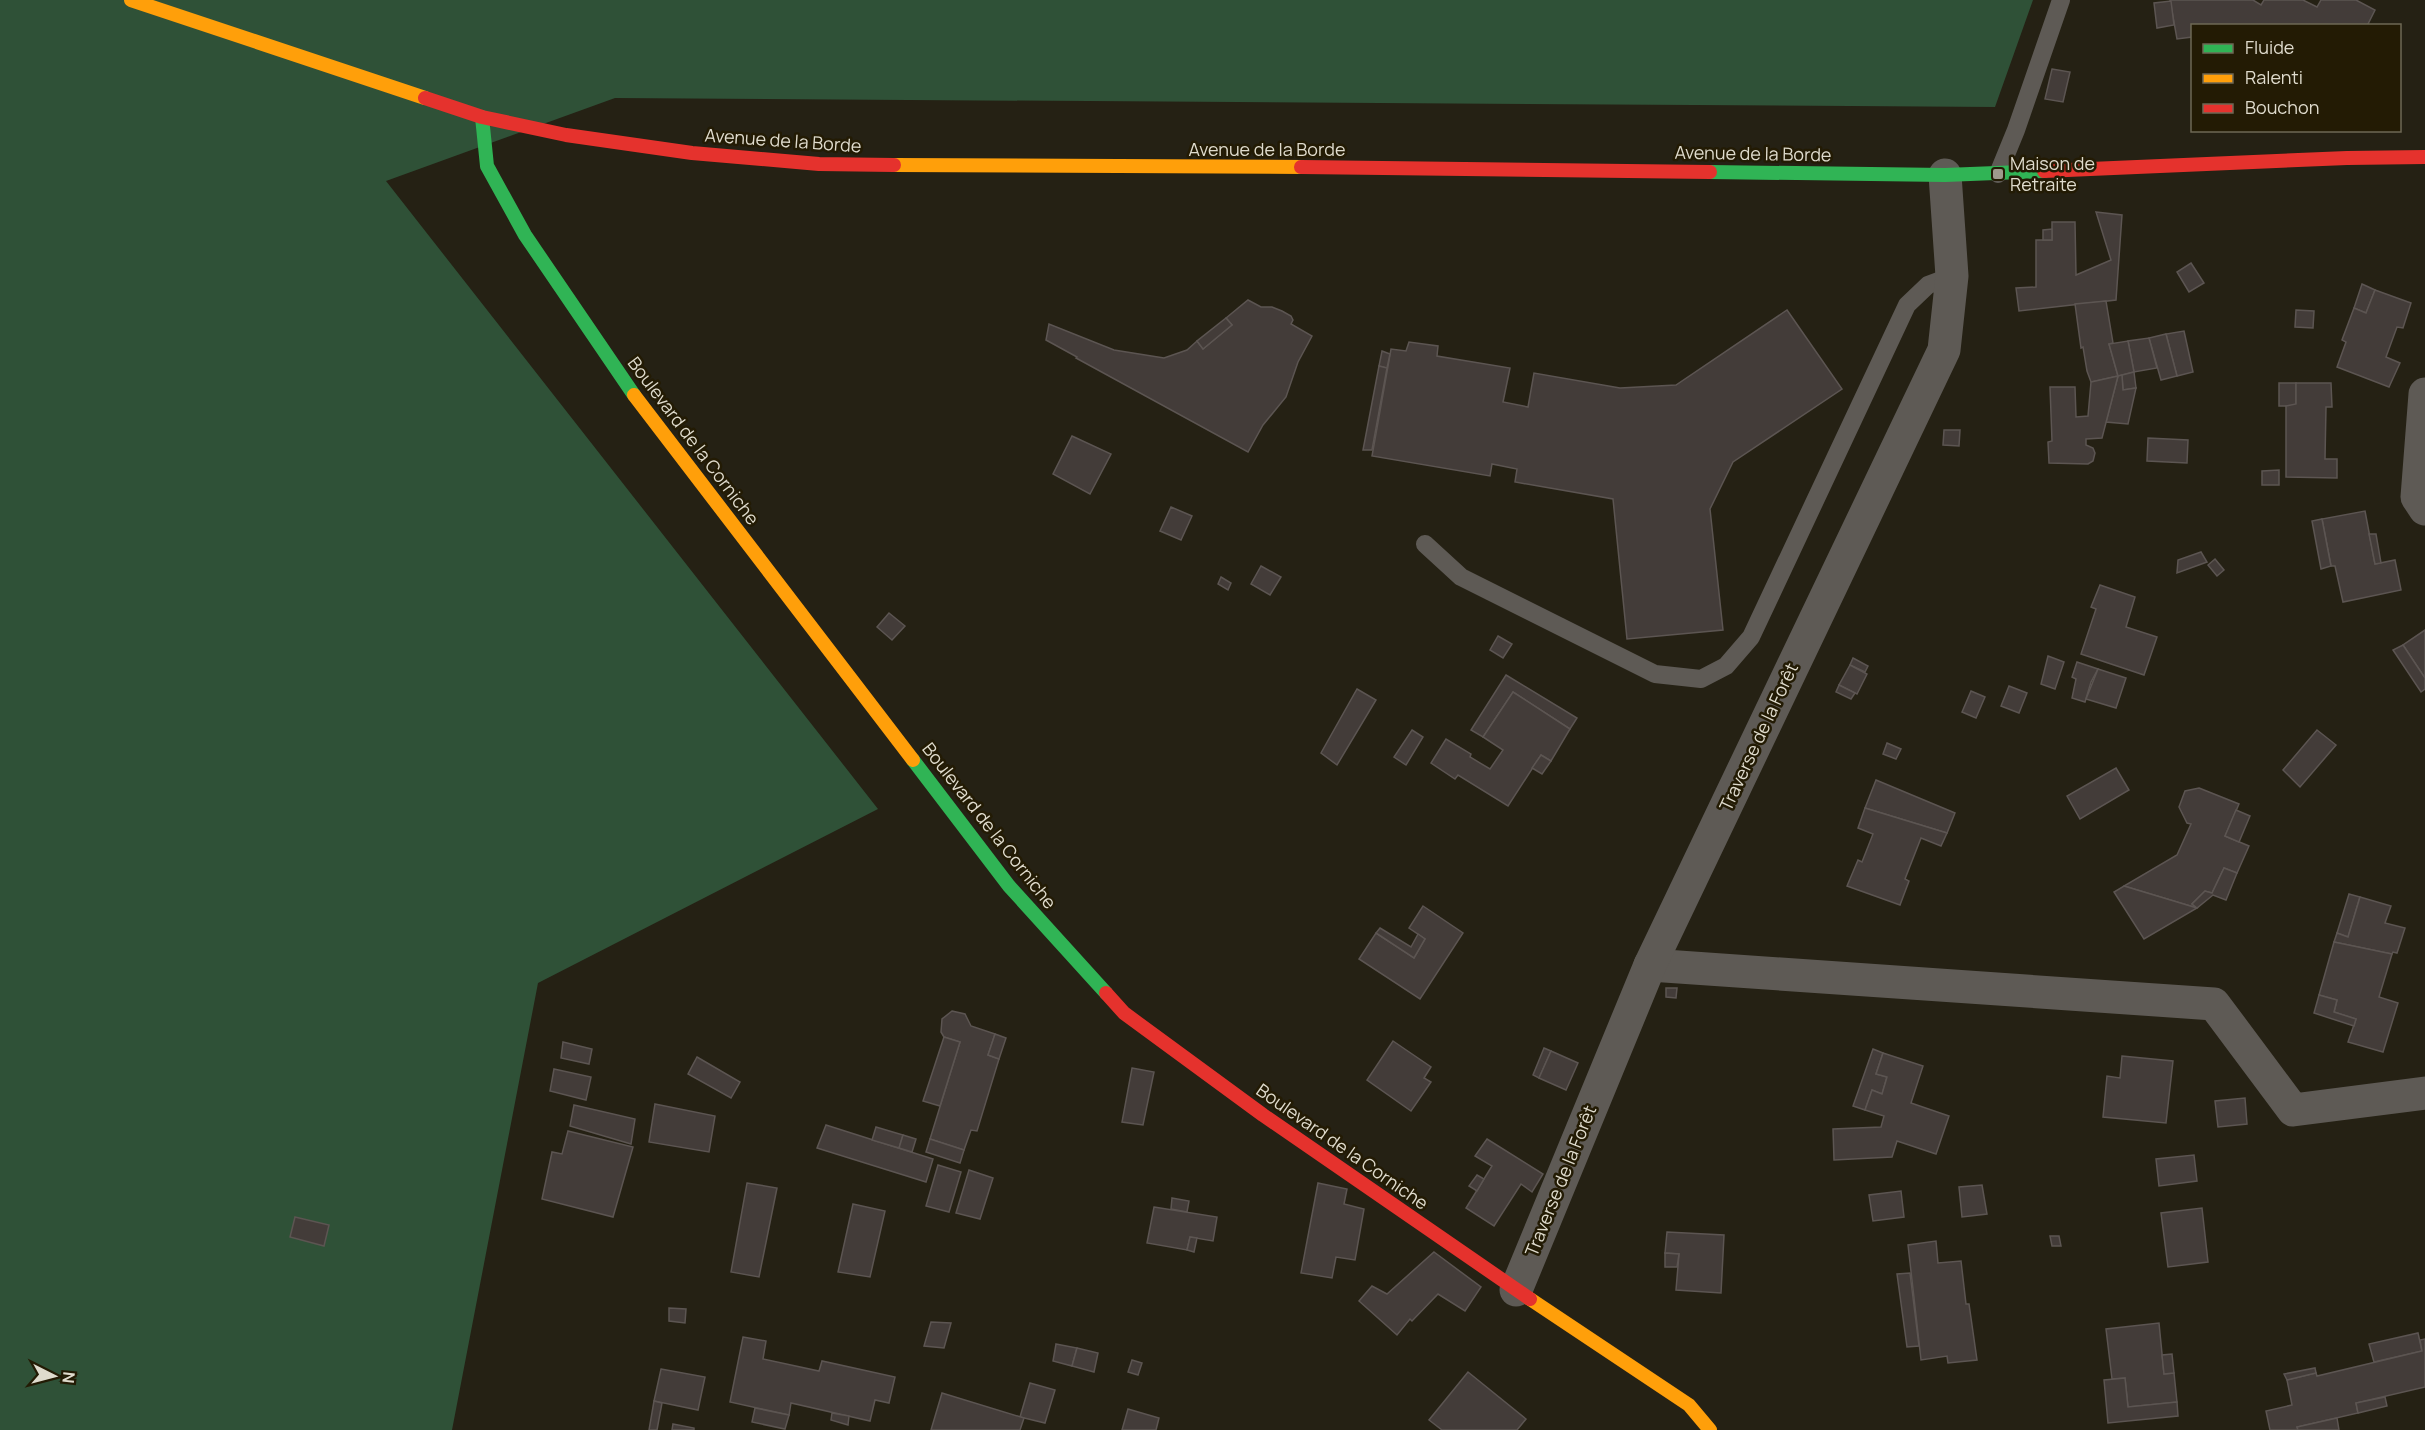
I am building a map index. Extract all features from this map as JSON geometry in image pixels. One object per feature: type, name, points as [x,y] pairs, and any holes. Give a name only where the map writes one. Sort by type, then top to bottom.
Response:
[{"type":"street","name":"Avenue de la Borde","points":[[131,0],[482,117],[566,135],[692,153],[819,164],[1945,175],[2347,158],[2425,157]]},
{"type":"street","name":"Boulevard de la Corniche","points":[[482,117],[487,166],[525,235],[618,374],[1010,886],[1124,1013],[1263,1115],[1516,1290],[1689,1405],[1710,1430]]},
{"type":"street","name":"Traverse de la Forêt","points":[[1516,1290],[1650,965],[1944,350],[1952,276],[1945,175]]},
{"type":"street","points":[[2425,394],[2418,497],[2425,509]]},
{"type":"street","points":[[1650,965],[2214,1005],[2293,1110],[2425,1093]]},
{"type":"lane","points":[[1998,174],[2016,130],[2061,0]]},
{"type":"lane","points":[[1425,544],[1461,577],[1655,674],[1701,679],[1726,666],[1751,637],[1907,305],[1928,285],[1952,276]]},
{"type":"green space","points":[[0,0],[2033,0],[1995,107],[615,98],[386,181],[878,809],[538,983],[452,1430],[0,1430]]},
{"type":"building","points":[[2170,0],[2253,0],[2261,5],[2264,0],[2303,0],[2317,7],[2321,0],[2356,0],[2375,10],[2368,24],[2191,24],[2191,37],[2177,39]]},
{"type":"building","points":[[2171,1],[2174,25],[2157,28],[2154,3]]},
{"type":"building","points":[[2052,69],[2070,72],[2063,102],[2045,99]]},
{"type":"building","points":[[2096,212],[2122,215],[2116,300],[2019,311],[2016,288],[2036,287],[2036,240],[2052,240],[2052,222],[2075,222],[2076,275],[2111,260]]},
{"type":"building","points":[[2052,229],[2052,240],[2043,240],[2043,230]]},
{"type":"building","points":[[2191,263],[2204,283],[2189,292],[2177,272]]},
{"type":"building","points":[[2362,284],[2375,290],[2366,313],[2354,308]]},
{"type":"building","points":[[2375,290],[2411,303],[2403,328],[2397,327],[2386,357],[2400,363],[2389,387],[2337,367],[2346,342],[2342,340],[2354,308],[2366,313]]},
{"type":"building","points":[[1248,300],[1261,307],[1272,307],[1291,316],[1293,320],[1291,324],[1312,336],[1298,362],[1286,397],[1263,425],[1248,452],[1046,340],[1049,324],[1114,350],[1164,358],[1187,350],[1197,341],[1203,349],[1232,325],[1226,318]]},
{"type":"building","points":[[2106,301],[2113,343],[2109,344],[2118,376],[2091,382],[2083,347],[2081,348],[2075,304]]},
{"type":"building","points":[[1787,310],[1842,389],[1733,462],[1710,509],[1723,630],[1627,639],[1613,499],[1515,482],[1517,469],[1492,464],[1490,476],[1372,456],[1391,349],[1406,351],[1409,342],[1438,346],[1437,356],[1510,368],[1503,402],[1528,407],[1534,373],[1620,388],[1676,385]]},
{"type":"building","points":[[2296,310],[2314,311],[2313,328],[2295,327]]},
{"type":"building","points":[[1226,318],[1232,325],[1203,349],[1197,341]]},
{"type":"building","points":[[2184,331],[2193,372],[2177,376],[2166,334]]},
{"type":"building","points":[[2166,334],[2177,376],[2161,380],[2149,338]]},
{"type":"building","points":[[2149,338],[2157,368],[2134,372],[2128,341]]},
{"type":"building","points":[[2128,341],[2134,372],[2118,376],[2109,344]]},
{"type":"building","points":[[1382,351],[1390,354],[1387,368],[1379,366]]},
{"type":"building","points":[[1379,366],[1387,368],[1372,450],[1363,450]]},
{"type":"building","points":[[2134,372],[2136,388],[2123,390],[2122,375]]},
{"type":"building","points":[[2122,375],[2123,390],[2136,388],[2128,424],[2106,422],[2118,376]]},
{"type":"building","points":[[2118,376],[2102,438],[2086,439],[2086,445],[2093,448],[2095,453],[2093,461],[2088,464],[2049,463],[2048,442],[2052,441],[2050,387],[2075,387],[2076,417],[2088,416],[2091,382]]},
{"type":"building","points":[[2279,383],[2296,383],[2296,404],[2294,406],[2279,406]]},
{"type":"building","points":[[2296,383],[2331,383],[2332,407],[2326,407],[2325,459],[2337,459],[2337,478],[2286,477],[2286,406],[2296,404]]},
{"type":"building","points":[[1944,430],[1960,430],[1959,446],[1943,445]]},
{"type":"building","points":[[1072,436],[1111,454],[1090,494],[1053,474]]},
{"type":"building","points":[[2148,438],[2188,440],[2187,463],[2147,461]]},
{"type":"building","points":[[2279,470],[2279,485],[2262,485],[2262,471]]},
{"type":"building","points":[[1171,507],[1192,516],[1181,540],[1160,531]]},
{"type":"building","points":[[2365,511],[2375,564],[2395,560],[2401,590],[2343,602],[2335,566],[2331,566],[2322,519]]},
{"type":"building","points":[[2322,519],[2331,566],[2321,569],[2312,521]]},
{"type":"building","points":[[2369,534],[2376,534],[2381,563],[2375,564]]},
{"type":"building","points":[[2201,552],[2207,562],[2177,573],[2178,560]]},
{"type":"building","points":[[2215,559],[2224,570],[2217,576],[2208,565]]},
{"type":"building","points":[[1261,566],[1281,577],[1270,595],[1251,584]]},
{"type":"building","points":[[1221,577],[1231,583],[1228,590],[1218,584]]},
{"type":"building","points":[[2100,585],[2135,597],[2126,627],[2157,637],[2144,675],[2081,654],[2096,609],[2091,607]]},
{"type":"building","points":[[889,613],[905,626],[892,640],[877,627]]},
{"type":"building","points":[[2425,630],[2425,678],[2403,645]]},
{"type":"building","points":[[1498,636],[1512,644],[1503,658],[1490,650]]},
{"type":"building","points":[[2403,645],[2425,678],[2425,689],[2421,692],[2393,650]]},
{"type":"building","points":[[2048,656],[2064,662],[2055,689],[2041,684]]},
{"type":"building","points":[[1853,658],[1868,666],[1865,672],[1850,665]]},
{"type":"building","points":[[2077,662],[2098,669],[2085,702],[2072,698],[2076,679],[2072,677]]},
{"type":"building","points":[[1850,665],[1867,674],[1857,694],[1839,685]]},
{"type":"building","points":[[2098,669],[2126,678],[2116,708],[2086,699]]},
{"type":"building","points":[[1506,675],[1577,718],[1570,729],[1513,692],[1483,737],[1471,730]]},
{"type":"building","points":[[1839,685],[1855,693],[1851,699],[1836,692]]},
{"type":"building","points":[[2009,686],[2027,693],[2019,713],[2001,706]]},
{"type":"building","points":[[1357,689],[1376,700],[1337,765],[1321,753]]},
{"type":"building","points":[[1971,691],[1985,697],[1976,718],[1962,712]]},
{"type":"building","points":[[1513,692],[1570,729],[1551,761],[1541,755],[1508,806],[1458,775],[1455,779],[1431,763],[1446,739],[1490,769],[1503,750],[1483,737]]},
{"type":"building","points":[[1412,730],[1423,737],[1406,765],[1394,757]]},
{"type":"building","points":[[2317,730],[2336,745],[2300,787],[2283,770]]},
{"type":"building","points":[[1887,743],[1901,749],[1896,759],[1883,754]]},
{"type":"building","points":[[1541,755],[1551,761],[1542,774],[1532,768]]},
{"type":"building","points":[[2116,768],[2129,790],[2080,819],[2067,796]]},
{"type":"building","points":[[1876,780],[1955,813],[1947,833],[1865,808]]},
{"type":"building","points":[[2199,788],[2239,804],[2225,836],[2249,846],[2237,873],[2224,868],[2212,893],[2205,891],[2192,904],[2197,908],[2124,886],[2177,855],[2191,824],[2187,823],[2179,807],[2185,791]]},
{"type":"building","points":[[1865,808],[1947,833],[1941,846],[1921,838],[1905,879],[1909,881],[1900,905],[1847,886],[1858,860],[1862,862],[1873,834],[1858,828]]},
{"type":"building","points":[[2236,810],[2250,816],[2239,842],[2225,836]]},
{"type":"building","points":[[2224,868],[2237,873],[2226,900],[2213,895],[2197,908],[2192,904],[2205,891],[2212,893]]},
{"type":"building","points":[[2124,886],[2197,908],[2144,939],[2114,892]]},
{"type":"building","points":[[2349,894],[2360,897],[2348,937],[2337,933]]},
{"type":"building","points":[[2360,897],[2391,906],[2385,923],[2405,928],[2397,953],[2392,954],[2334,942],[2337,933],[2348,937]]},
{"type":"building","points":[[1423,906],[1463,933],[1420,999],[1359,959],[1376,933],[1414,958],[1425,939],[1409,928]]},
{"type":"building","points":[[1380,928],[1411,947],[1418,934],[1425,939],[1414,958],[1376,933]]},
{"type":"building","points":[[2334,942],[2392,954],[2379,997],[2398,1003],[2383,1052],[2348,1042],[2356,1019],[2334,1012],[2337,1000],[2319,995]]},
{"type":"building","points":[[1666,988],[1677,988],[1676,998],[1666,997]]},
{"type":"building","points":[[2319,995],[2337,1000],[2334,1012],[2356,1019],[2354,1026],[2314,1013]]},
{"type":"building","points":[[952,1011],[965,1014],[971,1026],[995,1034],[988,1055],[999,1059],[977,1131],[971,1130],[964,1150],[930,1139],[960,1042],[944,1037],[941,1032],[942,1019]]},
{"type":"building","points":[[995,1034],[1006,1038],[999,1059],[988,1055]]},
{"type":"building","points":[[944,1037],[960,1042],[940,1106],[923,1101]]},
{"type":"building","points":[[1393,1041],[1431,1067],[1424,1078],[1431,1082],[1411,1111],[1367,1080]]},
{"type":"building","points":[[563,1042],[592,1049],[589,1064],[561,1058]]},
{"type":"building","points":[[1544,1048],[1551,1051],[1539,1078],[1533,1075]]},
{"type":"building","points":[[1873,1049],[1883,1053],[1876,1074],[1887,1077],[1882,1094],[1872,1090],[1865,1110],[1853,1106]]},
{"type":"building","points":[[1551,1051],[1578,1063],[1566,1090],[1539,1078]]},
{"type":"building","points":[[1883,1053],[1923,1066],[1911,1103],[1949,1116],[1936,1154],[1897,1141],[1892,1157],[1834,1160],[1833,1129],[1881,1127],[1884,1116],[1865,1110],[1872,1090],[1882,1094],[1887,1077],[1876,1074]]},
{"type":"building","points":[[2122,1056],[2173,1061],[2166,1123],[2103,1117],[2107,1076],[2120,1078]]},
{"type":"building","points":[[697,1057],[740,1082],[731,1098],[688,1074]]},
{"type":"building","points":[[1132,1068],[1154,1072],[1143,1125],[1122,1122]]},
{"type":"building","points":[[554,1069],[591,1077],[586,1100],[550,1091]]},
{"type":"building","points":[[2245,1098],[2247,1124],[2218,1127],[2215,1101]]},
{"type":"building","points":[[655,1104],[715,1116],[709,1152],[649,1142]]},
{"type":"building","points":[[574,1105],[635,1119],[631,1144],[570,1126]]},
{"type":"building","points":[[826,1125],[933,1159],[926,1182],[817,1148]]},
{"type":"building","points":[[876,1127],[903,1135],[899,1148],[872,1140]]},
{"type":"building","points":[[568,1131],[633,1147],[613,1217],[542,1199],[552,1152],[562,1154]]},
{"type":"building","points":[[903,1135],[916,1139],[912,1152],[899,1148]]},
{"type":"building","points":[[930,1139],[964,1150],[960,1163],[926,1152]]},
{"type":"building","points":[[1487,1139],[1543,1174],[1532,1192],[1521,1184],[1494,1226],[1466,1208],[1492,1166],[1475,1156]]},
{"type":"building","points":[[2194,1155],[2197,1181],[2159,1186],[2156,1159]]},
{"type":"building","points":[[938,1165],[961,1172],[949,1212],[926,1206]]},
{"type":"building","points":[[969,1170],[993,1178],[980,1219],[956,1213]]},
{"type":"building","points":[[1477,1175],[1484,1179],[1477,1191],[1469,1186]]},
{"type":"building","points":[[747,1183],[777,1188],[759,1277],[731,1272]]},
{"type":"building","points":[[1318,1183],[1347,1189],[1344,1204],[1364,1209],[1355,1260],[1336,1257],[1332,1278],[1301,1273]]},
{"type":"building","points":[[1982,1185],[1987,1214],[1962,1217],[1959,1187]]},
{"type":"building","points":[[1901,1191],[1904,1217],[1873,1221],[1869,1195]]},
{"type":"building","points":[[1172,1198],[1189,1201],[1187,1212],[1171,1209]]},
{"type":"building","points":[[853,1204],[885,1211],[870,1277],[838,1272]]},
{"type":"building","points":[[1154,1207],[1217,1217],[1213,1241],[1190,1237],[1187,1250],[1147,1243]]},
{"type":"building","points":[[2202,1208],[2208,1262],[2168,1267],[2161,1213]]},
{"type":"building","points":[[295,1217],[329,1225],[324,1246],[290,1237]]},
{"type":"building","points":[[1667,1232],[1724,1235],[1721,1293],[1676,1290],[1679,1254],[1665,1253]]},
{"type":"building","points":[[2050,1236],[2059,1236],[2061,1246],[2052,1246]]},
{"type":"building","points":[[1190,1237],[1197,1238],[1194,1252],[1187,1250]]},
{"type":"building","points":[[1936,1241],[1938,1263],[1961,1261],[1966,1304],[1969,1304],[1977,1360],[1948,1363],[1947,1356],[1921,1360],[1908,1245]]},
{"type":"building","points":[[1434,1252],[1481,1287],[1465,1311],[1438,1294],[1412,1321],[1410,1319],[1397,1335],[1359,1301],[1372,1286],[1387,1294]]},
{"type":"building","points":[[1665,1253],[1679,1254],[1677,1267],[1665,1267]]},
{"type":"building","points":[[1910,1273],[1919,1346],[1907,1347],[1897,1274]]},
{"type":"building","points":[[669,1308],[686,1309],[685,1323],[669,1321]]},
{"type":"building","points":[[931,1322],[951,1323],[944,1348],[924,1346]]},
{"type":"building","points":[[2159,1323],[2164,1374],[2174,1373],[2177,1402],[2128,1407],[2125,1378],[2112,1379],[2106,1329]]},
{"type":"building","points":[[2418,1333],[2422,1351],[2374,1362],[2369,1344]]},
{"type":"building","points":[[743,1337],[766,1341],[763,1359],[819,1371],[822,1361],[895,1377],[889,1403],[875,1400],[870,1421],[791,1403],[789,1415],[730,1402]]},
{"type":"building","points":[[2425,1339],[2425,1387],[2356,1403],[2358,1413],[2297,1427],[2298,1430],[2270,1430],[2266,1411],[2292,1405],[2287,1380],[2316,1373],[2317,1376],[2422,1351],[2420,1340]]},
{"type":"building","points":[[1056,1344],[1077,1348],[1072,1366],[1053,1361]]},
{"type":"building","points":[[1077,1348],[1098,1353],[1094,1372],[1072,1366]]},
{"type":"building","points":[[2172,1354],[2174,1373],[2164,1374],[2162,1355]]},
{"type":"building","points":[[1132,1360],[1142,1363],[1138,1375],[1128,1372]]},
{"type":"building","points":[[2315,1368],[2316,1373],[2287,1380],[2284,1374]]},
{"type":"building","points":[[661,1369],[705,1377],[698,1410],[654,1401]]},
{"type":"building","points":[[1468,1372],[1526,1419],[1517,1430],[1442,1430],[1429,1420]]},
{"type":"building","points":[[2125,1378],[2128,1407],[2177,1402],[2178,1416],[2108,1423],[2104,1380]]},
{"type":"building","points":[[1030,1383],[1055,1390],[1045,1423],[1020,1417]]},
{"type":"building","points":[[942,1393],[1024,1418],[1020,1430],[931,1430]]},
{"type":"building","points":[[2385,1397],[2387,1406],[2358,1413],[2356,1403]]},
{"type":"building","points":[[654,1401],[662,1403],[657,1430],[649,1430]]},
{"type":"building","points":[[755,1408],[789,1415],[785,1429],[752,1422]]},
{"type":"building","points":[[1128,1409],[1159,1418],[1156,1430],[1122,1430]]},
{"type":"building","points":[[832,1413],[849,1416],[848,1425],[831,1420]]},
{"type":"building","points":[[2337,1418],[2339,1430],[2298,1430],[2297,1427]]},
{"type":"building","points":[[673,1424],[694,1428],[694,1430],[672,1430]]},
{"type":"traffic: fast","points":[[482,117],[487,166],[525,235],[634,395]]},
{"type":"traffic: fast","points":[[1710,172],[1945,175],[2044,171]]},
{"type":"traffic: fast","points":[[913,760],[1009,886],[1106,993]]},
{"type":"traffic: slow","points":[[131,0],[425,98]]},
{"type":"traffic: slow","points":[[894,165],[1301,167]]},
{"type":"traffic: slow","points":[[634,395],[913,760]]},
{"type":"traffic: slow","points":[[1530,1299],[1689,1405],[1710,1430]]},
{"type":"traffic: jam","points":[[425,98],[482,117],[566,135],[692,153],[819,164],[894,165]]},
{"type":"traffic: jam","points":[[2044,171],[2347,158],[2425,157]]},
{"type":"traffic: jam","points":[[1301,167],[1710,172]]},
{"type":"traffic: jam","points":[[1106,993],[1124,1013],[1263,1115],[1530,1299]]},
{"type":"place","name":"Maison de Retraite","points":[[1998,174]]}]
